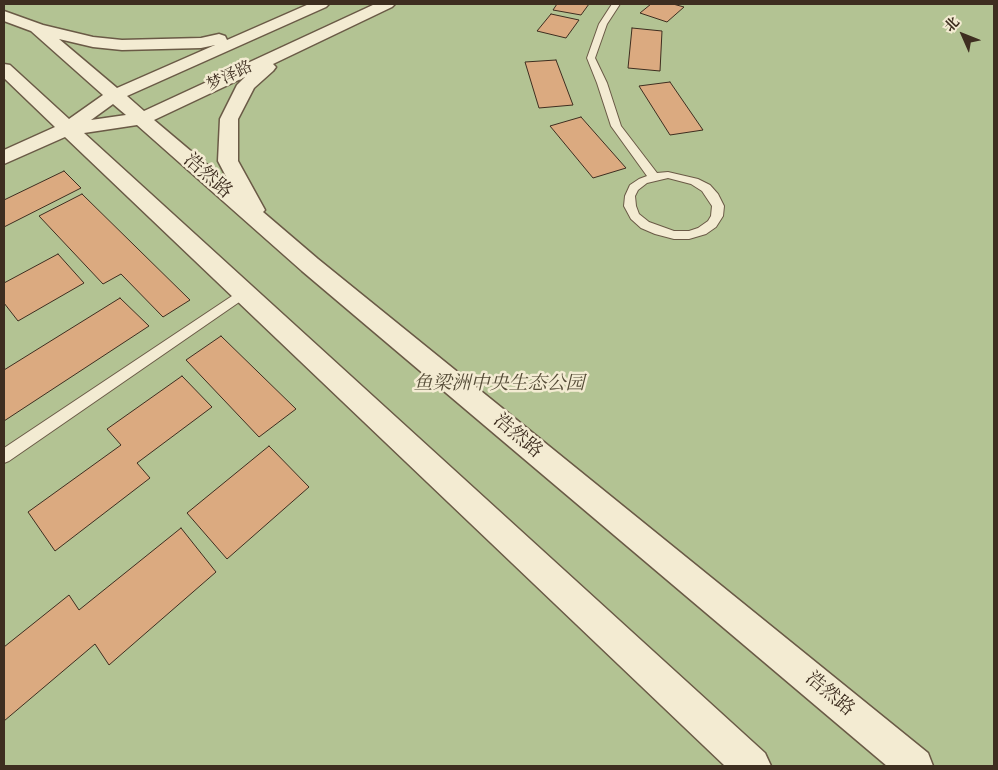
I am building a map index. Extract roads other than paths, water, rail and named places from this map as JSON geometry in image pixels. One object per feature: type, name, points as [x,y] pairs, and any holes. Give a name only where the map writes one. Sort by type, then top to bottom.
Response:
[{"type":"street","name":"梦泽路","points":[[4,158],[67,129],[113,96],[321,4]]},
{"type":"street","name":"梦泽路","points":[[67,129],[141,119],[387,4]]},
{"type":"street","name":"浩然路","points":[[4,16],[37,28],[260,222],[915,766]]},
{"type":"street","points":[[37,28],[93,42],[122,45],[201,43],[262,30]]},
{"type":"street","points":[[260,222],[228,161],[229,119],[246,84],[286,51]]},
{"type":"street","points":[[4,69],[752,766]]},
{"type":"lane","points":[[616,4],[603,24],[591,58],[602,83],[616,126],[654,177]]},
{"type":"lane","points":[[654,177],[681,177],[694,181],[706,188],[714,197],[718,206],[717,216],[712,224],[702,231],[689,235],[659,232],[645,225],[635,216],[630,206],[630,196],[634,188],[643,181],[654,177]]},
{"type":"lane","points":[[4,456],[244,293]]},
{"type":"park label","name":"鱼梁洲中央生态公园","points":[[499,385]]}]
